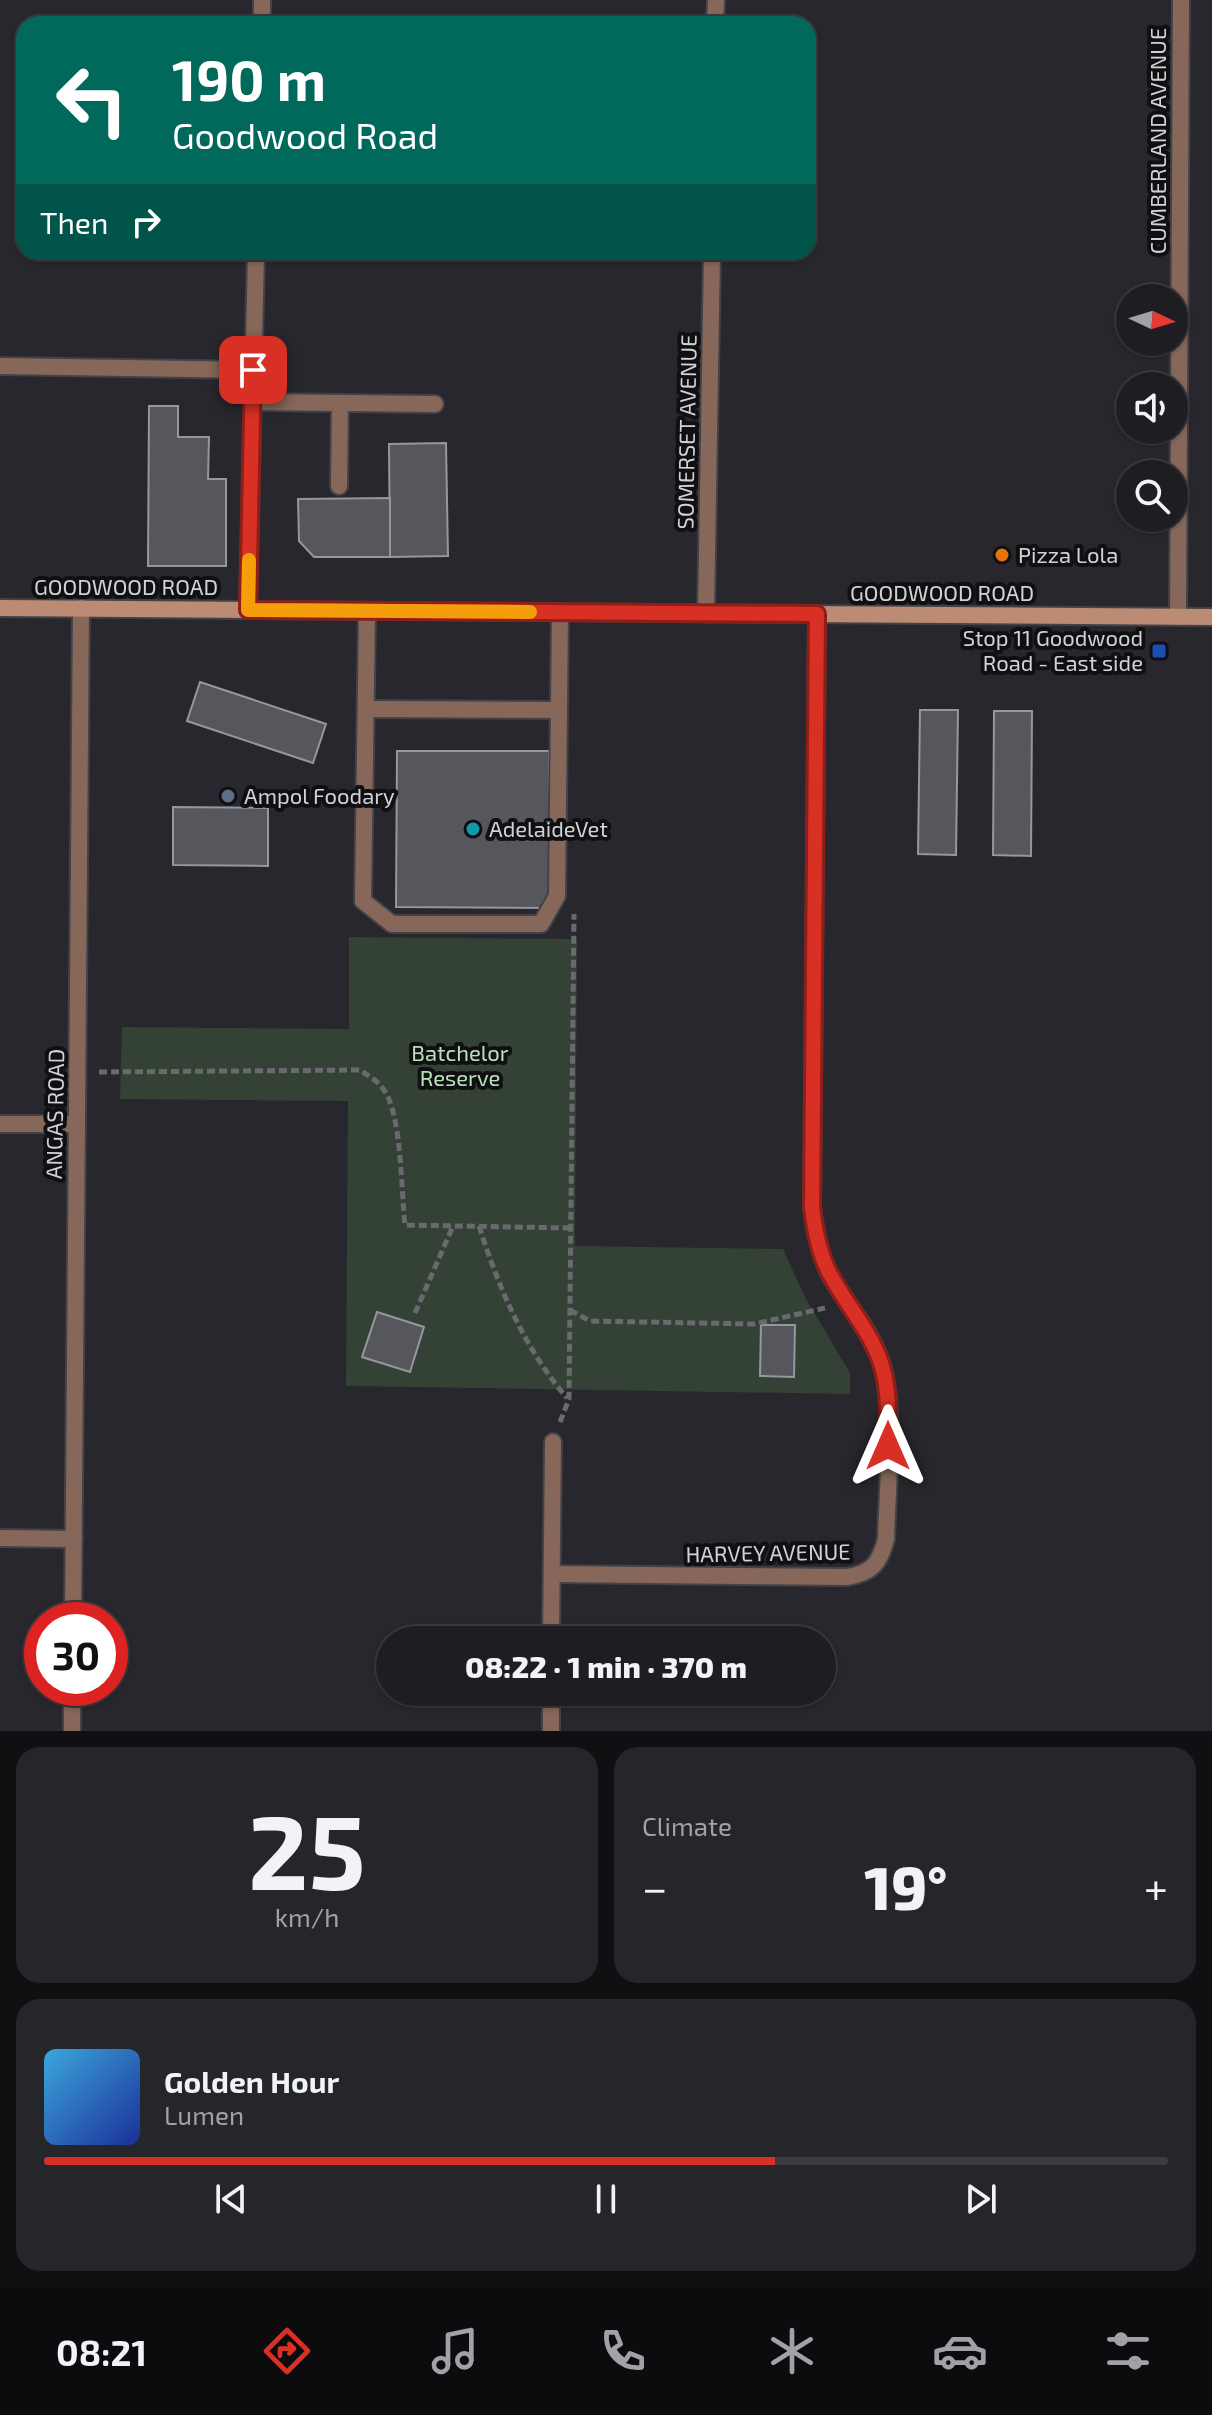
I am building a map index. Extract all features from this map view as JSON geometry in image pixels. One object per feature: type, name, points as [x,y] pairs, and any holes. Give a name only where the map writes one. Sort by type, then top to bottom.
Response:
[{"type":"main road","name":"GOODWOOD ROAD","points":[[0,608],[1212,617]]},
{"type":"street","name":"CUMBERLAND AVENUE","points":[[1178,617],[1181,0]]},
{"type":"street","points":[[248,610],[256,260]]},
{"type":"street","name":"SOMERSET AVENUE","points":[[706,614],[712,260]]},
{"type":"street","points":[[0,366],[253,370]]},
{"type":"street","points":[[253,402],[435,404]]},
{"type":"street","points":[[339,486],[340,403]]},
{"type":"street","name":"ANGAS ROAD","points":[[73,1602],[81,608]]},
{"type":"street","points":[[367,611],[363,901],[392,924],[541,924],[557,896],[560,612]]},
{"type":"street","name":"HARVEY AVENUE","points":[[552,1574],[834,1578],[861,1574],[875,1567],[886,1539],[887,1386],[871,1340],[829,1274],[818,1243],[812,1208],[817,614]]},
{"type":"street","points":[[366,709],[559,710]]},
{"type":"street","points":[[0,1124],[77,1124]]},
{"type":"street","points":[[551,1626],[553,1442]]},
{"type":"street","points":[[0,1538],[74,1539]]},
{"type":"street","points":[[72,1706],[72,1731]]},
{"type":"street","points":[[551,1706],[551,1731]]},
{"type":"path","points":[[553,1442],[569,1399],[574,913]]},
{"type":"path","points":[[78,1072],[360,1070],[376,1080],[386,1093],[396,1124],[405,1225],[571,1228]]},
{"type":"path","points":[[415,1313],[453,1226]]},
{"type":"path","points":[[479,1226],[496,1278],[525,1336],[546,1373],[569,1399]]},
{"type":"path","points":[[570,1310],[590,1321],[754,1324],[849,1302]]},
{"type":"green space","name":"Batchelor Reserve","points":[[349,937],[577,939],[575,1246],[783,1249],[805,1297],[850,1373],[850,1394],[346,1386],[348,1101],[120,1099],[122,1027],[349,1029]]},
{"type":"building","points":[[149,406],[178,406],[178,437],[209,437],[208,479],[226,479],[226,566],[148,566]]},
{"type":"building","points":[[446,443],[448,556],[390,557],[389,444]]},
{"type":"building","points":[[390,498],[390,557],[314,557],[299,541],[298,499]]},
{"type":"building","points":[[200,682],[326,724],[313,763],[187,721]]},
{"type":"building","points":[[920,710],[958,710],[956,855],[918,854]]},
{"type":"building","points":[[994,711],[1032,711],[1031,856],[993,855]]},
{"type":"building","name":"AdelaideVet","points":[[397,751],[549,751],[549,908],[396,907]]},
{"type":"building","points":[[173,807],[268,808],[268,866],[173,865]]},
{"type":"building","points":[[377,1312],[424,1327],[410,1372],[362,1357]]},
{"type":"building","points":[[761,1325],[795,1325],[794,1377],[760,1376]]},
{"type":"slow traffic","points":[[249,560],[248,610],[530,612]]},
{"type":"place","name":"Pizza Lola","points":[[1002,555]]},
{"type":"place","name":"Stop 11 Goodwood Road - East side","points":[[1159,651]]},
{"type":"place","name":"Ampol Foodary","points":[[228,796]]},
{"type":"place","name":"AdelaideVet","points":[[473,829]]},
{"type":"route","points":[[253,370],[248,610],[817,614],[812,1208],[818,1243],[829,1274],[866,1329],[881,1362],[887,1386],[888,1446]]}]
